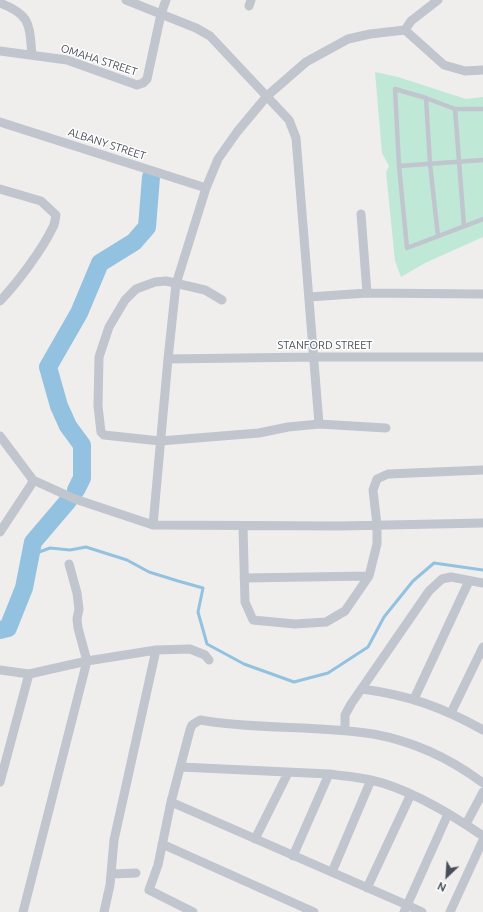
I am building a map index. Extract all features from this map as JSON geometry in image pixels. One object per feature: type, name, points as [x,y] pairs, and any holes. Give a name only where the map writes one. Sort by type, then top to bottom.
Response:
[{"type":"street","points":[[126,0],[196,28],[210,36],[289,120],[296,138],[319,424]]},
{"type":"street","points":[[161,14],[166,0]]},
{"type":"street","points":[[405,30],[411,21],[438,0]]},
{"type":"street","points":[[0,3],[14,9],[26,19],[29,25],[32,54]]},
{"type":"street","name":"OMAHA STREET","points":[[0,51],[32,54],[75,62],[130,84],[137,85],[143,83],[147,79],[161,14]]},
{"type":"street","points":[[153,525],[176,284],[206,188],[218,159],[237,132],[267,96],[306,62],[348,39],[370,34],[405,30],[444,65],[465,71],[483,70]]},
{"type":"street","name":"ALBANY STREET","points":[[0,122],[206,188]]},
{"type":"street","points":[[0,189],[41,201],[56,215],[54,226],[37,253],[12,289],[0,301]]},
{"type":"street","points":[[361,214],[367,293]]},
{"type":"street","points":[[222,300],[205,290],[166,281],[155,282],[136,289],[125,300],[109,327],[99,357],[98,406],[101,432],[104,435],[160,441],[260,433],[288,427],[319,424],[386,428]]},
{"type":"street","points":[[309,297],[367,293],[483,294]]},
{"type":"street","name":"STANFORD STREET","points":[[168,359],[483,357]]},
{"type":"street","points":[[0,436],[33,480],[75,499],[153,525],[243,527],[377,526],[483,523]]},
{"type":"street","points":[[243,527],[245,602],[252,620],[295,624],[326,622],[346,611],[369,576],[377,544],[377,526],[373,490],[377,479],[388,474],[483,470]]},
{"type":"street","points":[[1,528],[33,480]]},
{"type":"street","points":[[23,912],[87,661],[78,628],[77,619],[79,609],[77,593],[69,564]]},
{"type":"street","points":[[244,578],[369,576]]},
{"type":"street","points":[[345,730],[345,715],[351,704],[429,591],[442,580],[451,577],[483,583]]},
{"type":"street","points":[[414,699],[469,580]]},
{"type":"street","points":[[451,713],[483,647]]},
{"type":"street","points":[[0,670],[29,674],[87,661],[156,650],[190,649],[205,655],[209,660]]},
{"type":"street","points":[[104,912],[112,874],[114,840],[156,650]]},
{"type":"street","points":[[0,782],[29,674]]},
{"type":"street","points":[[362,689],[386,692],[414,699],[451,713],[483,730]]},
{"type":"street","points":[[193,912],[177,908],[149,890],[158,865],[171,802],[192,725],[200,720],[291,728],[345,730],[374,734],[399,740],[448,760],[483,783]]},
{"type":"street","points":[[181,767],[329,774],[371,780],[411,794],[466,824],[483,836]]},
{"type":"street","points":[[255,839],[288,773]]},
{"type":"street","points":[[293,856],[329,774]]},
{"type":"street","points":[[332,872],[371,780]]},
{"type":"street","points":[[466,824],[483,792]]},
{"type":"street","points":[[367,888],[411,794]]},
{"type":"street","points":[[171,802],[332,872],[406,908],[422,912]]},
{"type":"street","points":[[406,908],[448,814]]},
{"type":"street","points":[[450,912],[483,840]]},
{"type":"street","points":[[162,844],[314,912]]},
{"type":"street","points":[[112,874],[136,873]]},
{"type":"street","points":[[289,912],[292,903]]},
{"type":"lane","points":[[483,109],[455,108],[395,89],[399,166],[407,248],[483,219]]},
{"type":"lane","points":[[426,98],[430,164],[438,236]]},
{"type":"lane","points":[[455,108],[464,226]]},
{"type":"lane","points":[[399,166],[483,160]]},
{"type":"green space","points":[[375,72],[398,77],[466,99],[483,97],[483,237],[425,263],[401,277],[395,261],[386,172],[389,166],[382,153]]},
{"type":"waterway","points":[[76,490],[82,478],[82,445],[68,426],[59,406],[48,367],[79,313],[100,263],[134,242],[147,227],[151,177]]},
{"type":"waterway","points":[[0,630],[8,628],[24,588],[33,542],[68,501]]},
{"type":"waterway","points":[[31,555],[50,548],[70,550],[86,547],[127,560],[149,572],[203,588],[198,612],[207,644],[244,664],[294,682],[328,673],[368,647],[384,617],[413,581],[434,563],[483,570]]}]
